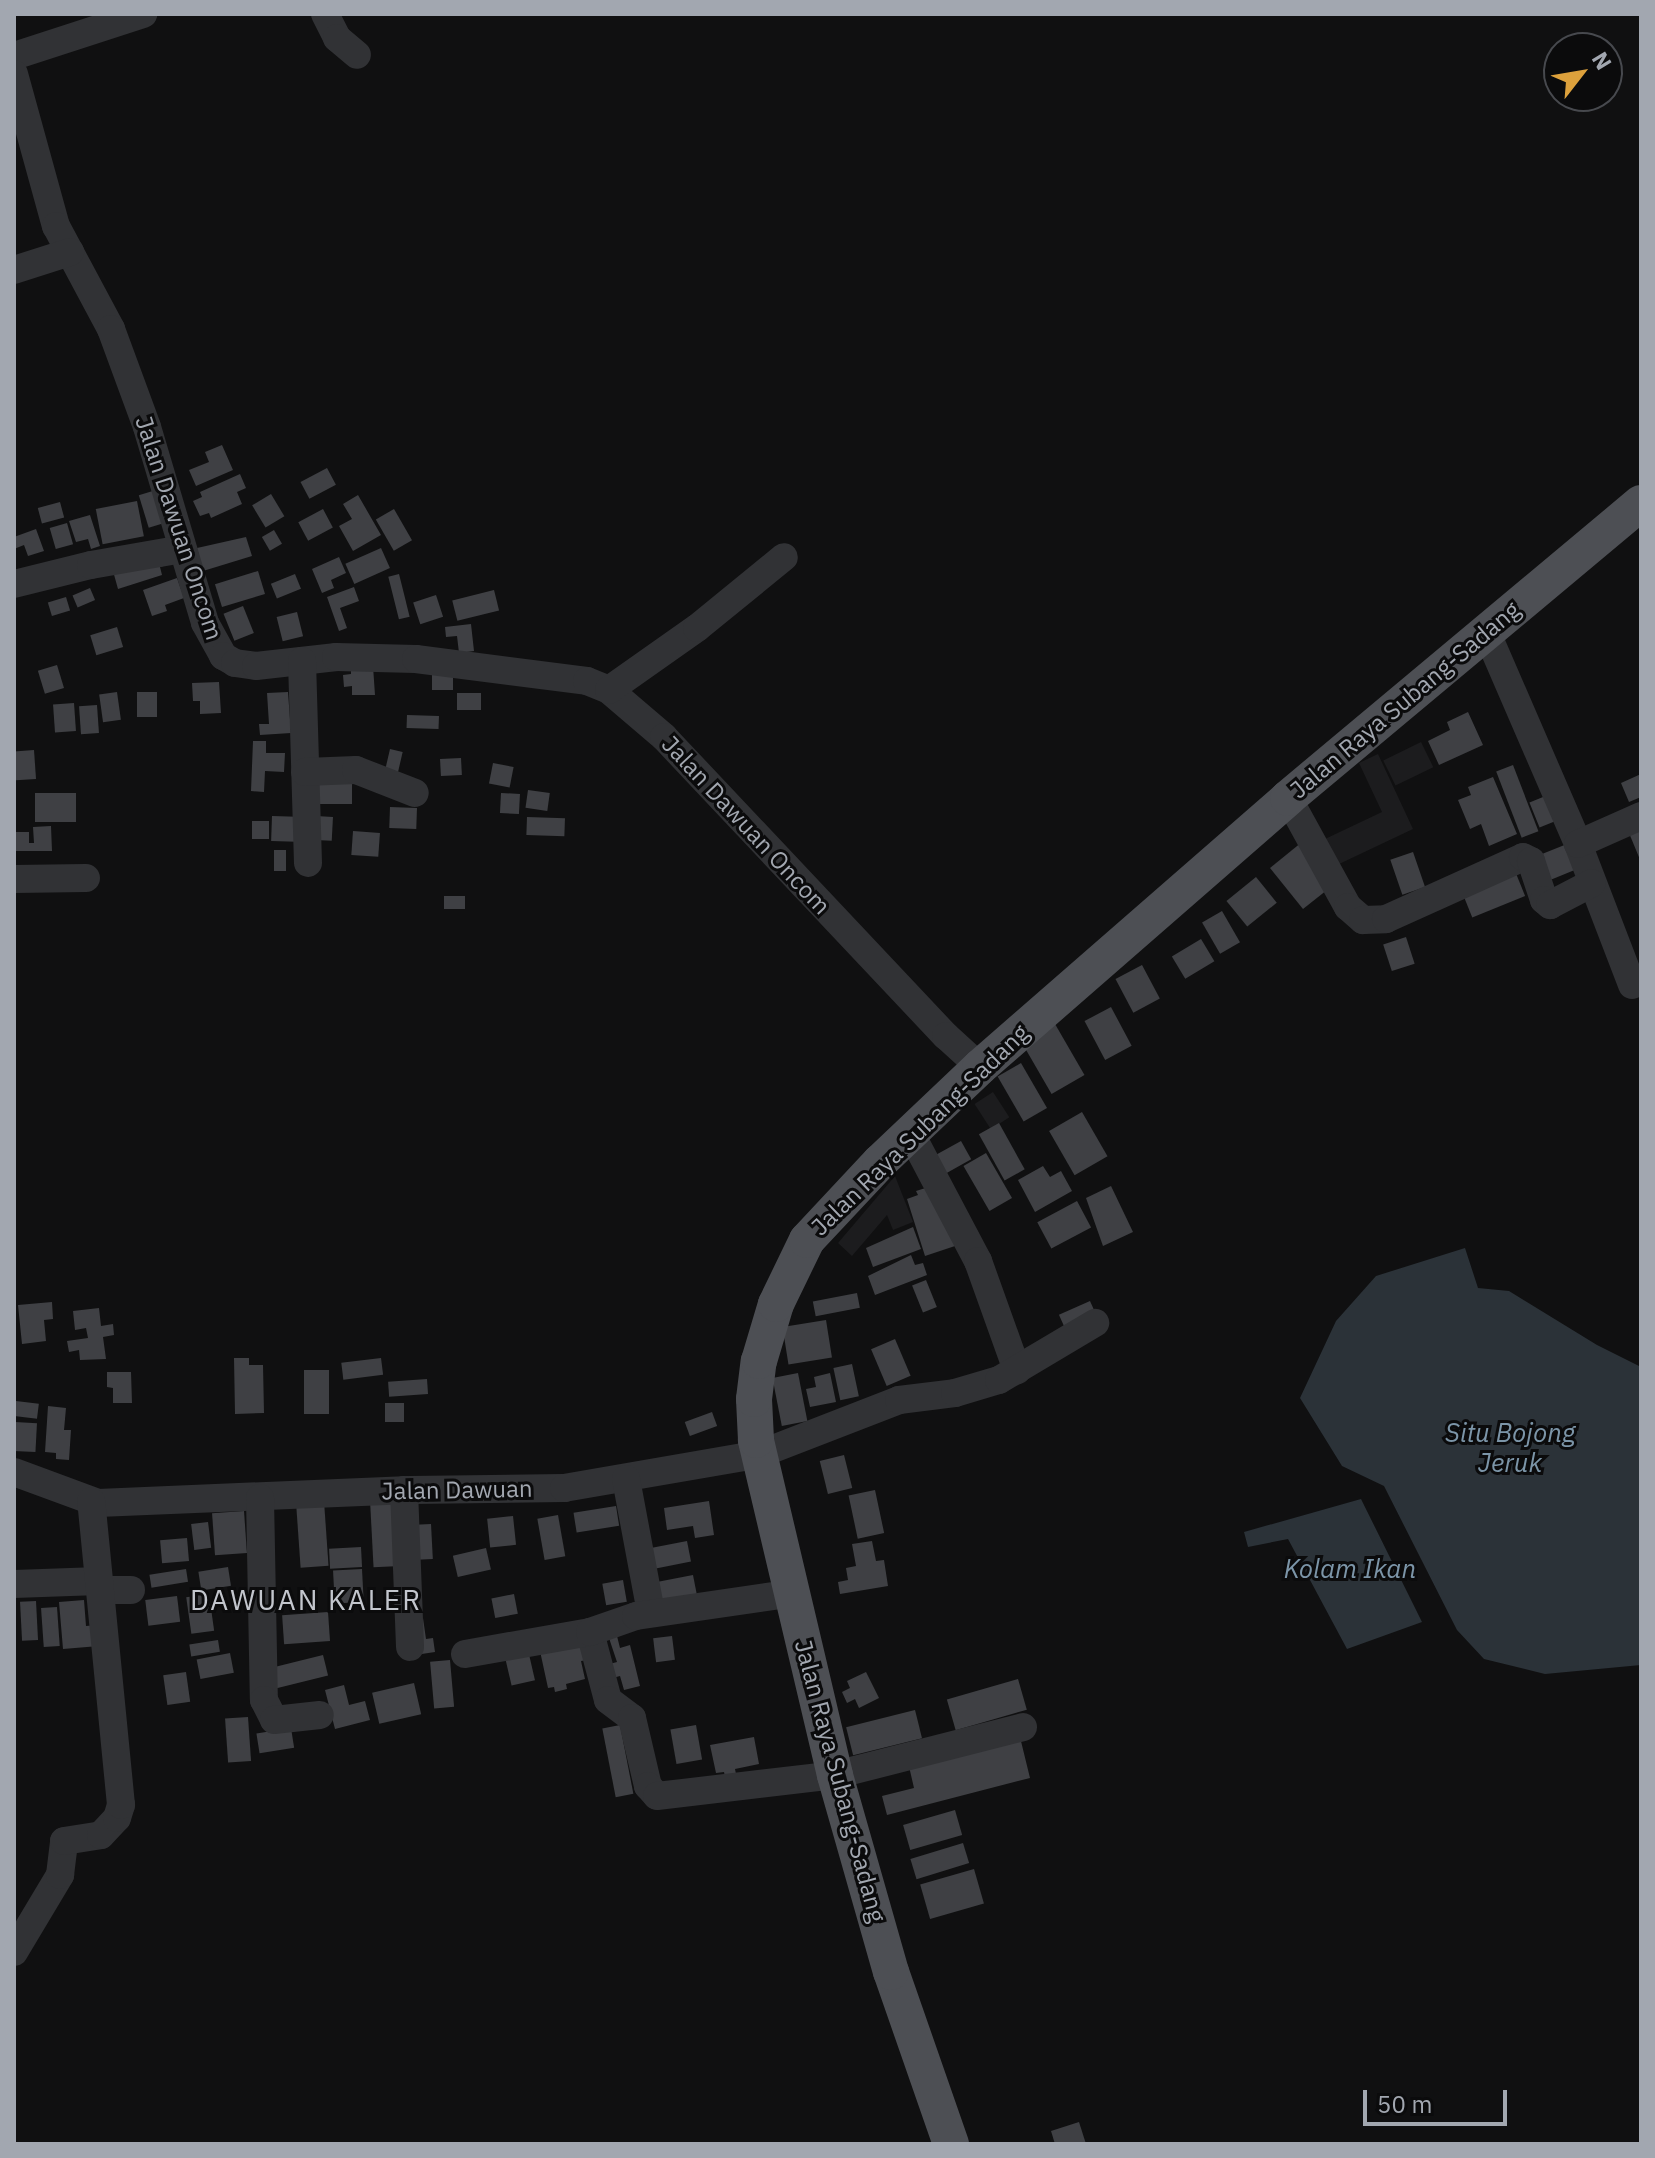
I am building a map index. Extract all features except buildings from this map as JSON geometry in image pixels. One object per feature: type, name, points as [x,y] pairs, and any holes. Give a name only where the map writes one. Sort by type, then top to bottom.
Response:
[{"type":"main road","name":"Jalan Raya Subang-Sadang","points":[[951,2144],[891,1972],[835,1775],[760,1454],[754,1399],[759,1361],[776,1304],[807,1240],[980,1067],[1288,798],[1641,503]]},
{"type":"street","points":[[14,56],[143,14]]},
{"type":"street","points":[[325,14],[337,38],[357,55]]},
{"type":"street","name":"Jalan Dawuan Oncom","points":[[14,74],[56,226],[111,329],[147,427],[212,641],[223,656],[235,663],[256,666],[336,657],[416,659],[587,681],[609,690],[664,737],[914,1003],[980,1067]]},
{"type":"street","points":[[14,270],[70,252]]},
{"type":"street","points":[[14,584],[91,565],[183,549]]},
{"type":"street","points":[[609,690],[697,628],[784,557]]},
{"type":"street","points":[[1486,631],[1578,844],[1632,985]]},
{"type":"street","points":[[302,661],[308,863]]},
{"type":"street","points":[[305,772],[356,770],[415,793]]},
{"type":"street","points":[[1288,798],[1348,907],[1363,920],[1386,919],[1523,857],[1531,861],[1544,900],[1550,905],[1592,883]]},
{"type":"street","points":[[1578,844],[1641,816]]},
{"type":"street","points":[[14,879],[86,878]]},
{"type":"street","points":[[911,1134],[978,1261],[1017,1370]]},
{"type":"street","name":"Jalan Dawuan","points":[[95,1502],[152,1503],[404,1490],[564,1488],[626,1479],[760,1454],[899,1400],[955,1393],[999,1380],[1095,1323]]},
{"type":"street","points":[[14,1472],[95,1502],[121,1805],[110,1827],[101,1835],[66,1839],[62,1863],[14,1952]]},
{"type":"street","points":[[626,1479],[651,1613]]},
{"type":"street","points":[[404,1490],[410,1647]]},
{"type":"street","points":[[260,1498],[264,1700],[274,1720],[320,1715]]},
{"type":"street","points":[[14,1584],[100,1585],[131,1590]]},
{"type":"street","points":[[465,1654],[590,1632],[651,1613],[793,1593]]},
{"type":"street","points":[[590,1632],[608,1700],[632,1718],[648,1786],[657,1796],[835,1775],[1023,1727]]},
{"type":"shaded area","points":[[1421,742],[1433,767],[1396,786],[1383,760]]},
{"type":"shaded area","points":[[1378,754],[1413,829],[1337,865],[1325,839],[1382,812],[1359,763]]},
{"type":"shaded area","points":[[993,1092],[1009,1117],[991,1129],[975,1104]]},
{"type":"shaded area","points":[[895,1176],[913,1222],[893,1230],[887,1215],[852,1256],[838,1243]]},
{"type":"water","name":"Situ Bojong Jeruk","points":[[1465,1248],[1478,1288],[1509,1291],[1597,1345],[1641,1367],[1641,1665],[1545,1674],[1484,1659],[1457,1630],[1384,1486],[1342,1466],[1300,1398],[1336,1321],[1376,1276]]},
{"type":"water","name":"Kolam Ikan","points":[[1361,1499],[1422,1622],[1347,1649],[1288,1539],[1248,1547],[1244,1532]]},
{"type":"district","name":"DAWUAN KALER","points":[[306,1600]]}]
